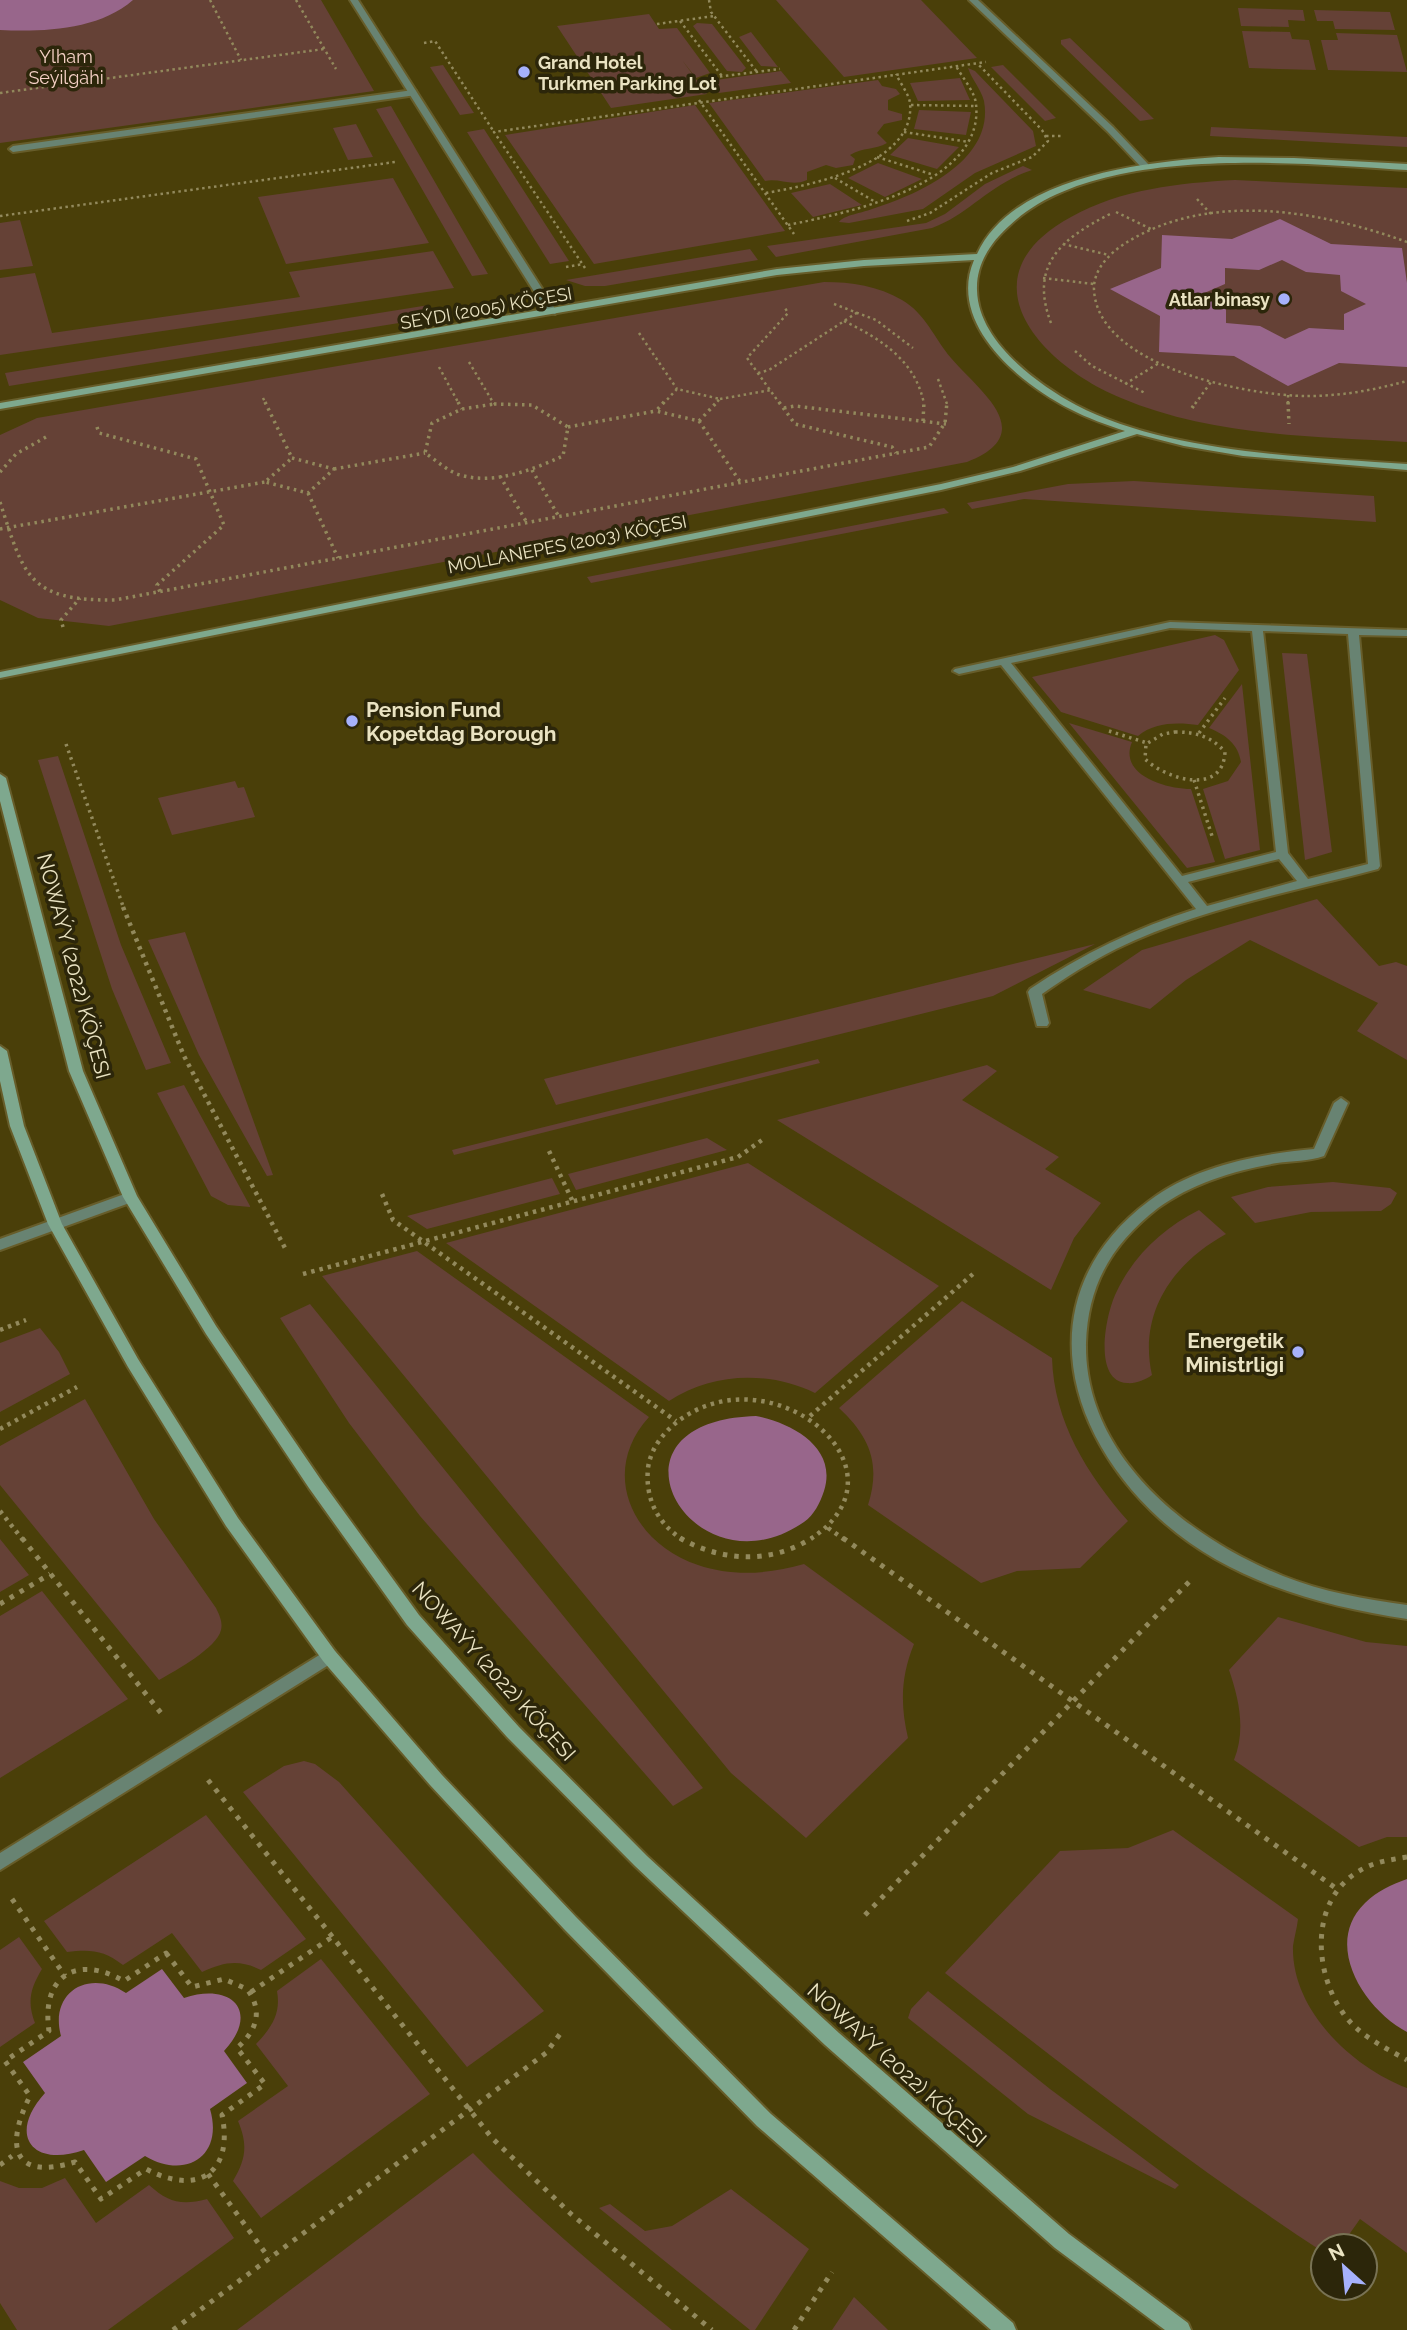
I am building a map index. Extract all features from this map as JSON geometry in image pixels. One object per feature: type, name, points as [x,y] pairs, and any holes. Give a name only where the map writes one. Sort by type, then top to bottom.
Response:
[{"type":"street","points":[[354,0],[552,312]]},
{"type":"street","points":[[973,0],[1110,129],[1145,166]]},
{"type":"street","points":[[13,149],[413,93]]},
{"type":"street","points":[[1407,167],[1231,159],[1145,166],[1082,183],[1039,201],[1012,217],[992,236],[979,257],[972,280],[973,303],[982,327],[999,351],[1023,374],[1054,395],[1136,431],[1236,454],[1407,467]]},
{"type":"street","name":"SEÝDI (2005) KÖÇESI","points":[[0,406],[824,266],[979,257]]},
{"type":"street","name":"MOLLANEPES (2003) KÖÇESI","points":[[0,675],[941,486],[1016,469],[1136,431]]},
{"type":"street","points":[[959,671],[1170,625],[1407,633]]},
{"type":"street","points":[[1257,628],[1282,854],[1306,884]]},
{"type":"street","points":[[1042,1023],[1035,992],[1100,952],[1205,911],[1374,866],[1353,631]]},
{"type":"street","points":[[1003,660],[1205,911]]},
{"type":"street","name":"NOWAÝY (2022) KÖÇESI","points":[[0,778],[76,1071],[130,1197],[211,1330],[315,1485],[413,1620],[513,1732],[641,1861],[832,2039],[1062,2241],[1181,2330]]},
{"type":"street","points":[[1181,880],[1282,854]]},
{"type":"street","points":[[0,1051],[4,1084],[17,1126],[55,1224],[134,1363],[232,1522],[329,1656],[436,1780],[560,1913],[764,2120],[1006,2330]]},
{"type":"street","points":[[1341,1103],[1319,1153],[1245,1163],[1180,1187],[1128,1224],[1093,1273],[1082,1301],[1077,1331],[1077,1361],[1083,1393],[1095,1424],[1112,1455],[1135,1485],[1164,1513],[1217,1552],[1274,1581],[1317,1596],[1407,1612]]},
{"type":"street","points":[[0,1245],[130,1197]]},
{"type":"street","points":[[0,1862],[329,1656]]},
{"type":"path","points":[[211,0],[241,60]]},
{"type":"path","points":[[296,0],[336,70]]},
{"type":"path","points":[[709,0],[715,16],[757,72]]},
{"type":"path","points":[[657,24],[715,16]]},
{"type":"path","points":[[680,21],[722,76]]},
{"type":"path","points":[[415,44],[435,41],[587,271]]},
{"type":"path","points":[[0,93],[324,49]]},
{"type":"path","points":[[494,132],[699,100],[991,61],[982,52]]},
{"type":"path","points":[[895,223],[931,213],[982,178],[1032,157],[1046,147],[1048,141],[1042,130],[977,63]]},
{"type":"path","points":[[788,225],[842,214],[878,203],[935,176],[955,159],[969,142],[976,124],[977,106],[973,89],[956,65]]},
{"type":"path","points":[[708,78],[779,69]]},
{"type":"path","points":[[766,193],[835,178],[877,158],[904,132],[910,119],[908,92],[896,74]]},
{"type":"path","points":[[699,100],[795,235],[782,237]]},
{"type":"path","points":[[911,105],[977,106]]},
{"type":"path","points":[[904,132],[969,142]]},
{"type":"path","points":[[877,158],[935,176]]},
{"type":"path","points":[[0,216],[395,162]]},
{"type":"path","points":[[835,178],[878,203]]},
{"type":"path","points":[[1192,192],[1210,214]]},
{"type":"path","points":[[1280,201],[1280,212]]},
{"type":"path","points":[[1051,323],[1044,309],[1041,286],[1047,264],[1063,244],[1086,226],[1128,208]]},
{"type":"path","points":[[1116,211],[1151,229]]},
{"type":"path","points":[[1407,242],[1351,222],[1280,212],[1210,214],[1151,229],[1127,241],[1110,255],[1098,271],[1095,284],[1096,305],[1106,323],[1123,341],[1159,363],[1211,382],[1288,394],[1364,392],[1407,381]]},
{"type":"path","points":[[1063,244],[1110,255]]},
{"type":"path","points":[[1043,278],[1095,284]]},
{"type":"path","points":[[785,308],[788,313],[747,358],[795,424],[891,447],[896,453]]},
{"type":"path","points":[[758,373],[769,370],[858,312]]},
{"type":"path","points":[[876,320],[913,348]]},
{"type":"path","points":[[844,321],[878,339],[911,370],[925,405],[923,421]]},
{"type":"path","points":[[639,333],[677,389],[720,399],[771,390]]},
{"type":"path","points":[[1075,351],[1112,378]]},
{"type":"path","points":[[465,354],[494,404]]},
{"type":"path","points":[[434,359],[463,409]]},
{"type":"path","points":[[1125,384],[1159,363]]},
{"type":"path","points":[[0,502],[26,574],[48,590],[80,598],[115,600],[929,447],[946,424],[947,397],[938,379]]},
{"type":"path","points":[[1191,409],[1211,382]]},
{"type":"path","points":[[656,411],[677,389]]},
{"type":"path","points":[[1288,394],[1289,425]]},
{"type":"path","points":[[264,398],[292,458]]},
{"type":"path","points":[[699,421],[720,399]]},
{"type":"path","points":[[425,453],[432,423],[463,409],[494,404],[532,405],[568,427],[656,411],[699,421],[741,483]]},
{"type":"path","points":[[783,408],[795,406],[946,424]]},
{"type":"path","points":[[97,427],[99,433],[196,459],[224,525],[157,585],[160,592]]},
{"type":"path","points":[[292,458],[334,469],[425,453],[460,475],[500,477],[532,470],[563,456],[568,427]]},
{"type":"path","points":[[265,481],[292,458]]},
{"type":"path","points":[[307,493],[334,469]]},
{"type":"path","points":[[532,470],[559,517]]},
{"type":"path","points":[[500,477],[527,523]]},
{"type":"path","points":[[0,529],[265,481],[307,493],[339,558]]},
{"type":"path","points":[[61,621],[80,598]]},
{"type":"path","points":[[1175,732],[1200,734],[1211,739],[1225,752],[1223,768],[1207,779],[1194,780],[1158,773],[1145,759],[1146,744],[1163,734],[1175,732]]},
{"type":"path","points":[[66,744],[134,942],[185,1059],[265,1204],[285,1248]]},
{"type":"path","points":[[1194,780],[1220,860],[1227,868]]},
{"type":"path","points":[[303,1274],[316,1268],[738,1157],[762,1140]]},
{"type":"path","points":[[549,1151],[572,1200]]},
{"type":"path","points":[[382,1194],[393,1220],[676,1421]]},
{"type":"path","points":[[810,1416],[973,1274]]},
{"type":"path","points":[[0,1330],[26,1320]]},
{"type":"path","points":[[0,1429],[77,1387]]},
{"type":"path","points":[[727,1400],[768,1401],[788,1405],[810,1416],[835,1438],[847,1461],[849,1486],[842,1511],[828,1528],[799,1548],[768,1557],[735,1558],[714,1553],[677,1536],[657,1516],[646,1492],[646,1467],[655,1443],[676,1421],[698,1408],[727,1400]]},
{"type":"path","points":[[0,1511],[144,1690],[225,1803],[470,2109],[527,2175],[609,2248],[712,2330]]},
{"type":"path","points":[[828,1528],[1337,1888]]},
{"type":"path","points":[[864,1915],[1217,1552]]},
{"type":"path","points":[[0,1604],[50,1574]]},
{"type":"path","points":[[1407,1857],[1395,1857],[1364,1868],[1337,1888],[1323,1916],[1318,1947],[1326,1981],[1343,2013],[1373,2041],[1407,2060]]},
{"type":"path","points":[[6,1890],[65,1976]]},
{"type":"path","points":[[251,1992],[332,1937]]},
{"type":"path","points":[[7,2136],[12,2156],[29,2169],[52,2171],[75,2162],[102,2199],[146,2169],[163,2181],[186,2183],[208,2174],[224,2156],[229,2134],[222,2115],[265,2084],[237,2048],[253,2032],[258,2011],[251,1992],[235,1981],[213,1979],[192,1987],[166,1952],[124,1981],[108,1969],[86,1967],[65,1976],[49,1992],[44,2012],[49,2031],[5,2061],[30,2096],[14,2114],[10,2125]]},
{"type":"path","points":[[173,2330],[547,2053],[563,2030]]},
{"type":"path","points":[[0,2165],[12,2156]]},
{"type":"path","points":[[208,2174],[269,2258]]},
{"type":"path","points":[[794,2330],[832,2272]]},
{"type":"green space","name":"Ylham Seýilgähi","points":[[0,0],[321,0],[374,91],[0,143]]},
{"type":"green space","points":[[776,0],[921,0],[977,58],[844,77]]},
{"type":"green space","points":[[1238,8],[1303,10],[1305,21],[1288,20],[1289,27],[1241,26]]},
{"type":"green space","points":[[1314,10],[1390,12],[1395,30],[1335,29],[1333,21],[1317,21]]},
{"type":"green space","points":[[649,14],[659,29],[677,28],[710,73],[696,78],[682,60],[707,94],[611,108],[557,26]]},
{"type":"green space","points":[[697,23],[712,24],[746,68],[742,72],[727,71],[693,26]]},
{"type":"green space","points":[[1242,31],[1290,32],[1292,39],[1309,40],[1316,70],[1249,68]]},
{"type":"green space","points":[[751,32],[778,67],[761,66],[739,37]]},
{"type":"green space","points":[[1336,33],[1397,35],[1407,72],[1328,70],[1321,40],[1338,40]]},
{"type":"green space","points":[[1070,38],[1154,119],[1140,121],[1061,44],[1061,40]]},
{"type":"green space","points":[[443,65],[474,113],[460,115],[430,67]]},
{"type":"green space","points":[[1003,65],[1056,118],[1045,121],[991,67]]},
{"type":"green space","points":[[968,68],[975,71],[1033,131],[1036,146],[975,173],[923,209],[849,223],[839,222],[910,195],[949,172],[965,158],[977,141],[984,122],[984,101]]},
{"type":"green space","points":[[781,71],[791,83],[719,93],[709,81]]},
{"type":"green space","points":[[960,78],[970,100],[918,101],[910,83]]},
{"type":"green space","points":[[878,80],[882,86],[896,89],[900,94],[888,100],[888,110],[902,114],[902,120],[884,124],[877,133],[887,143],[850,155],[855,159],[853,165],[836,168],[826,165],[807,172],[807,180],[796,183],[765,181],[709,103]]},
{"type":"green space","points":[[695,105],[785,231],[594,264],[505,135]]},
{"type":"green space","points":[[391,106],[488,274],[472,276],[376,109]]},
{"type":"green space","points":[[919,110],[971,112],[966,135],[914,129]]},
{"type":"green space","points":[[356,124],[373,157],[348,160],[333,128]]},
{"type":"green space","points":[[1211,127],[1407,137],[1407,147],[1210,136]]},
{"type":"green space","points":[[484,129],[569,261],[550,264],[467,132]]},
{"type":"green space","points":[[908,138],[959,147],[937,169],[890,155]]},
{"type":"green space","points":[[878,163],[922,179],[885,197],[848,178]]},
{"type":"green space","points":[[1023,166],[1032,170],[1004,183],[958,215],[932,228],[776,257],[767,246],[926,223],[945,214],[985,184]]},
{"type":"green space","points":[[393,178],[429,243],[286,264],[258,197]]},
{"type":"green space","points":[[1235,180],[1407,188],[1407,442],[1261,432],[1155,411],[1091,383],[1063,364],[1040,342],[1024,317],[1017,292],[1021,266],[1038,241],[1071,217],[1110,200],[1151,189]]},
{"type":"green space","points":[[830,184],[862,205],[813,217],[791,193]]},
{"type":"green space","points":[[20,220],[33,266],[0,270],[0,223]]},
{"type":"green space","points":[[750,249],[758,260],[605,286],[585,286],[566,280]]},
{"type":"green space","points":[[433,251],[454,288],[0,355],[0,278],[35,273],[52,333],[300,297],[289,272]]},
{"type":"green space","points":[[824,282],[874,288],[902,300],[917,312],[951,358],[997,411],[1002,425],[1000,438],[989,451],[967,462],[109,626],[38,618],[0,600],[0,435],[37,418]]},
{"type":"green space","points":[[429,305],[436,317],[9,386],[5,373]]},
{"type":"green space","points":[[1134,481],[1374,496],[1376,522],[1024,499],[972,509],[967,503],[1068,484]]},
{"type":"green space","points":[[944,508],[949,513],[591,583],[587,577]]},
{"type":"green space","points":[[1215,635],[1224,640],[1239,670],[1198,725],[1166,724],[1144,731],[1138,736],[1061,712],[1032,677]]},
{"type":"green space","points":[[1282,653],[1307,654],[1332,852],[1305,860]]},
{"type":"green space","points":[[1242,684],[1260,850],[1225,859],[1203,789],[1228,781],[1241,762],[1230,741],[1209,728]]},
{"type":"green space","points":[[1069,723],[1132,742],[1129,753],[1138,771],[1158,783],[1191,789],[1215,862],[1187,868]]},
{"type":"green space","points":[[58,756],[121,945],[171,1063],[146,1070],[112,989],[38,760]]},
{"type":"green space","points":[[235,781],[238,788],[244,787],[255,817],[172,835],[158,798]]},
{"type":"green space","points":[[1317,899],[1379,966],[1396,962],[1407,966],[1407,1060],[1357,1031],[1378,1003],[1250,940],[1186,980],[1150,1009],[1083,990],[1142,950]]},
{"type":"green space","points":[[185,932],[273,1175],[267,1176],[199,1055],[148,940]]},
{"type":"green space","points":[[1095,944],[993,996],[556,1105],[544,1079]]},
{"type":"green space","points":[[818,1059],[820,1063],[454,1155],[452,1150]]},
{"type":"green space","points":[[987,1065],[997,1071],[962,1100],[1059,1157],[1045,1169],[1101,1203],[1074,1238],[1051,1290],[777,1120]]},
{"type":"green space","points":[[184,1085],[250,1207],[228,1205],[211,1196],[157,1093]]},
{"type":"green space","points":[[707,1138],[727,1150],[576,1190],[568,1174]]},
{"type":"green space","points":[[748,1163],[939,1286],[815,1393],[779,1381],[741,1378],[704,1384],[669,1401],[446,1243]]},
{"type":"green space","points":[[552,1178],[560,1194],[427,1229],[407,1216]]},
{"type":"green space","points":[[1333,1182],[1390,1188],[1397,1193],[1391,1204],[1381,1211],[1311,1212],[1255,1223],[1231,1197],[1268,1187]]},
{"type":"green space","points":[[1199,1210],[1226,1234],[1190,1260],[1164,1292],[1150,1331],[1152,1375],[1133,1383],[1116,1379],[1109,1371],[1105,1345],[1109,1315],[1116,1293],[1131,1267],[1150,1244],[1173,1225]]},
{"type":"green space","points":[[417,1251],[649,1417],[634,1438],[626,1460],[625,1482],[630,1503],[640,1523],[655,1540],[675,1555],[711,1569],[738,1573],[764,1572],[804,1564],[914,1644],[906,1667],[903,1690],[908,1738],[806,1838],[731,1773],[322,1276]]},
{"type":"green space","points":[[962,1301],[1052,1358],[1059,1404],[1075,1446],[1099,1485],[1128,1521],[1080,1568],[1017,1571],[981,1583],[868,1505],[873,1477],[870,1452],[858,1430],[839,1408]]},
{"type":"green space","points":[[310,1304],[703,1788],[673,1806],[420,1516],[349,1423],[280,1318]]},
{"type":"green space","points":[[40,1328],[59,1352],[70,1374],[0,1412],[0,1343]]},
{"type":"green space","points":[[85,1399],[154,1519],[216,1608],[220,1618],[221,1630],[212,1644],[159,1680],[0,1485],[0,1446]]},
{"type":"green space","points":[[0,1539],[29,1575],[0,1592]]},
{"type":"green space","points":[[42,1591],[128,1699],[0,1778],[0,1616]]},
{"type":"green space","points":[[1278,1617],[1366,1642],[1407,1646],[1407,1837],[1387,1837],[1359,1847],[1234,1760],[1240,1737],[1240,1715],[1229,1670]]},
{"type":"green space","points":[[304,1761],[315,1764],[339,1782],[544,2011],[467,2067],[243,1792],[284,1766]]},
{"type":"green space","points":[[206,1815],[306,1939],[261,1970],[246,1964],[232,1963],[202,1972],[172,1933],[123,1965],[96,1952],[67,1952],[44,1921]]},
{"type":"green space","points":[[1173,1830],[1298,1919],[1293,1946],[1295,1970],[1302,1992],[1314,2014],[1346,2051],[1366,2066],[1407,2088],[1407,2253],[1360,2219],[1351,2232],[1309,2232],[1309,2242],[1131,2117],[945,1973],[1060,1851],[1128,1848]]},
{"type":"green space","points":[[19,1937],[42,1969],[31,1996],[35,2023],[0,2047],[0,1950]]},
{"type":"green space","points":[[321,1959],[430,2094],[261,2218],[233,2181],[241,2166],[244,2152],[238,2121],[288,2086],[256,2044],[274,2020],[278,2007],[277,1991]]},
{"type":"green space","points":[[928,1991],[1050,2089],[1179,2185],[1175,2189],[1028,2114],[908,2018],[911,2009]]},
{"type":"green space","points":[[473,2153],[570,2244],[672,2330],[237,2330]]},
{"type":"green space","points":[[65,2178],[96,2223],[149,2185],[175,2201],[207,2199],[234,2238],[108,2330],[17,2330],[0,2303],[0,2181],[19,2188],[42,2188]]},
{"type":"green space","points":[[731,2189],[809,2249],[755,2330],[750,2330],[599,2208],[610,2204],[645,2231],[672,2226]]},
{"type":"green space","points":[[854,2297],[884,2326],[888,2330],[832,2330]]},
{"type":"shaded area","points":[[0,0],[133,0],[104,18],[87,23],[17,31],[0,30]]},
{"type":"shaded area","points":[[1280,219],[1331,244],[1402,248],[1407,283],[1407,367],[1339,363],[1288,386],[1234,356],[1159,352],[1160,316],[1110,289],[1161,268],[1162,235],[1232,239]],"holes":[[[1282,260],[1306,272],[1340,275],[1341,291],[1366,304],[1344,314],[1344,330],[1309,328],[1285,339],[1260,326],[1226,323],[1226,307],[1202,294],[1225,284],[1225,268],[1259,270]]]},
{"type":"shaded area","points":[[756,1416],[797,1431],[818,1450],[827,1475],[824,1491],[811,1516],[804,1522],[763,1540],[726,1539],[696,1524],[676,1500],[669,1472],[677,1446],[706,1425]]},
{"type":"shaded area","points":[[1407,1879],[1407,2032],[1391,2022],[1364,1993],[1348,1956],[1348,1938],[1353,1920],[1365,1903],[1384,1889]]},
{"type":"shaded area","points":[[162,1969],[184,1998],[215,1994],[227,1997],[235,2004],[240,2012],[240,2024],[235,2037],[224,2051],[247,2083],[210,2109],[213,2126],[211,2140],[198,2160],[174,2166],[145,2156],[106,2182],[84,2150],[51,2155],[39,2151],[31,2144],[27,2134],[28,2122],[45,2093],[23,2062],[61,2036],[61,2007],[75,1989],[86,1984],[99,1983],[126,1993]]},
{"type":"place","name":"Grand Hotel Turkmen Parking Lot","points":[[524,72]]},
{"type":"place","name":"Atlar binasy","points":[[1284,299]]},
{"type":"place","name":"Pension Fund Kopetdag Borough","points":[[352,721]]},
{"type":"place","name":"Energetik Ministrligi","points":[[1298,1352]]}]
